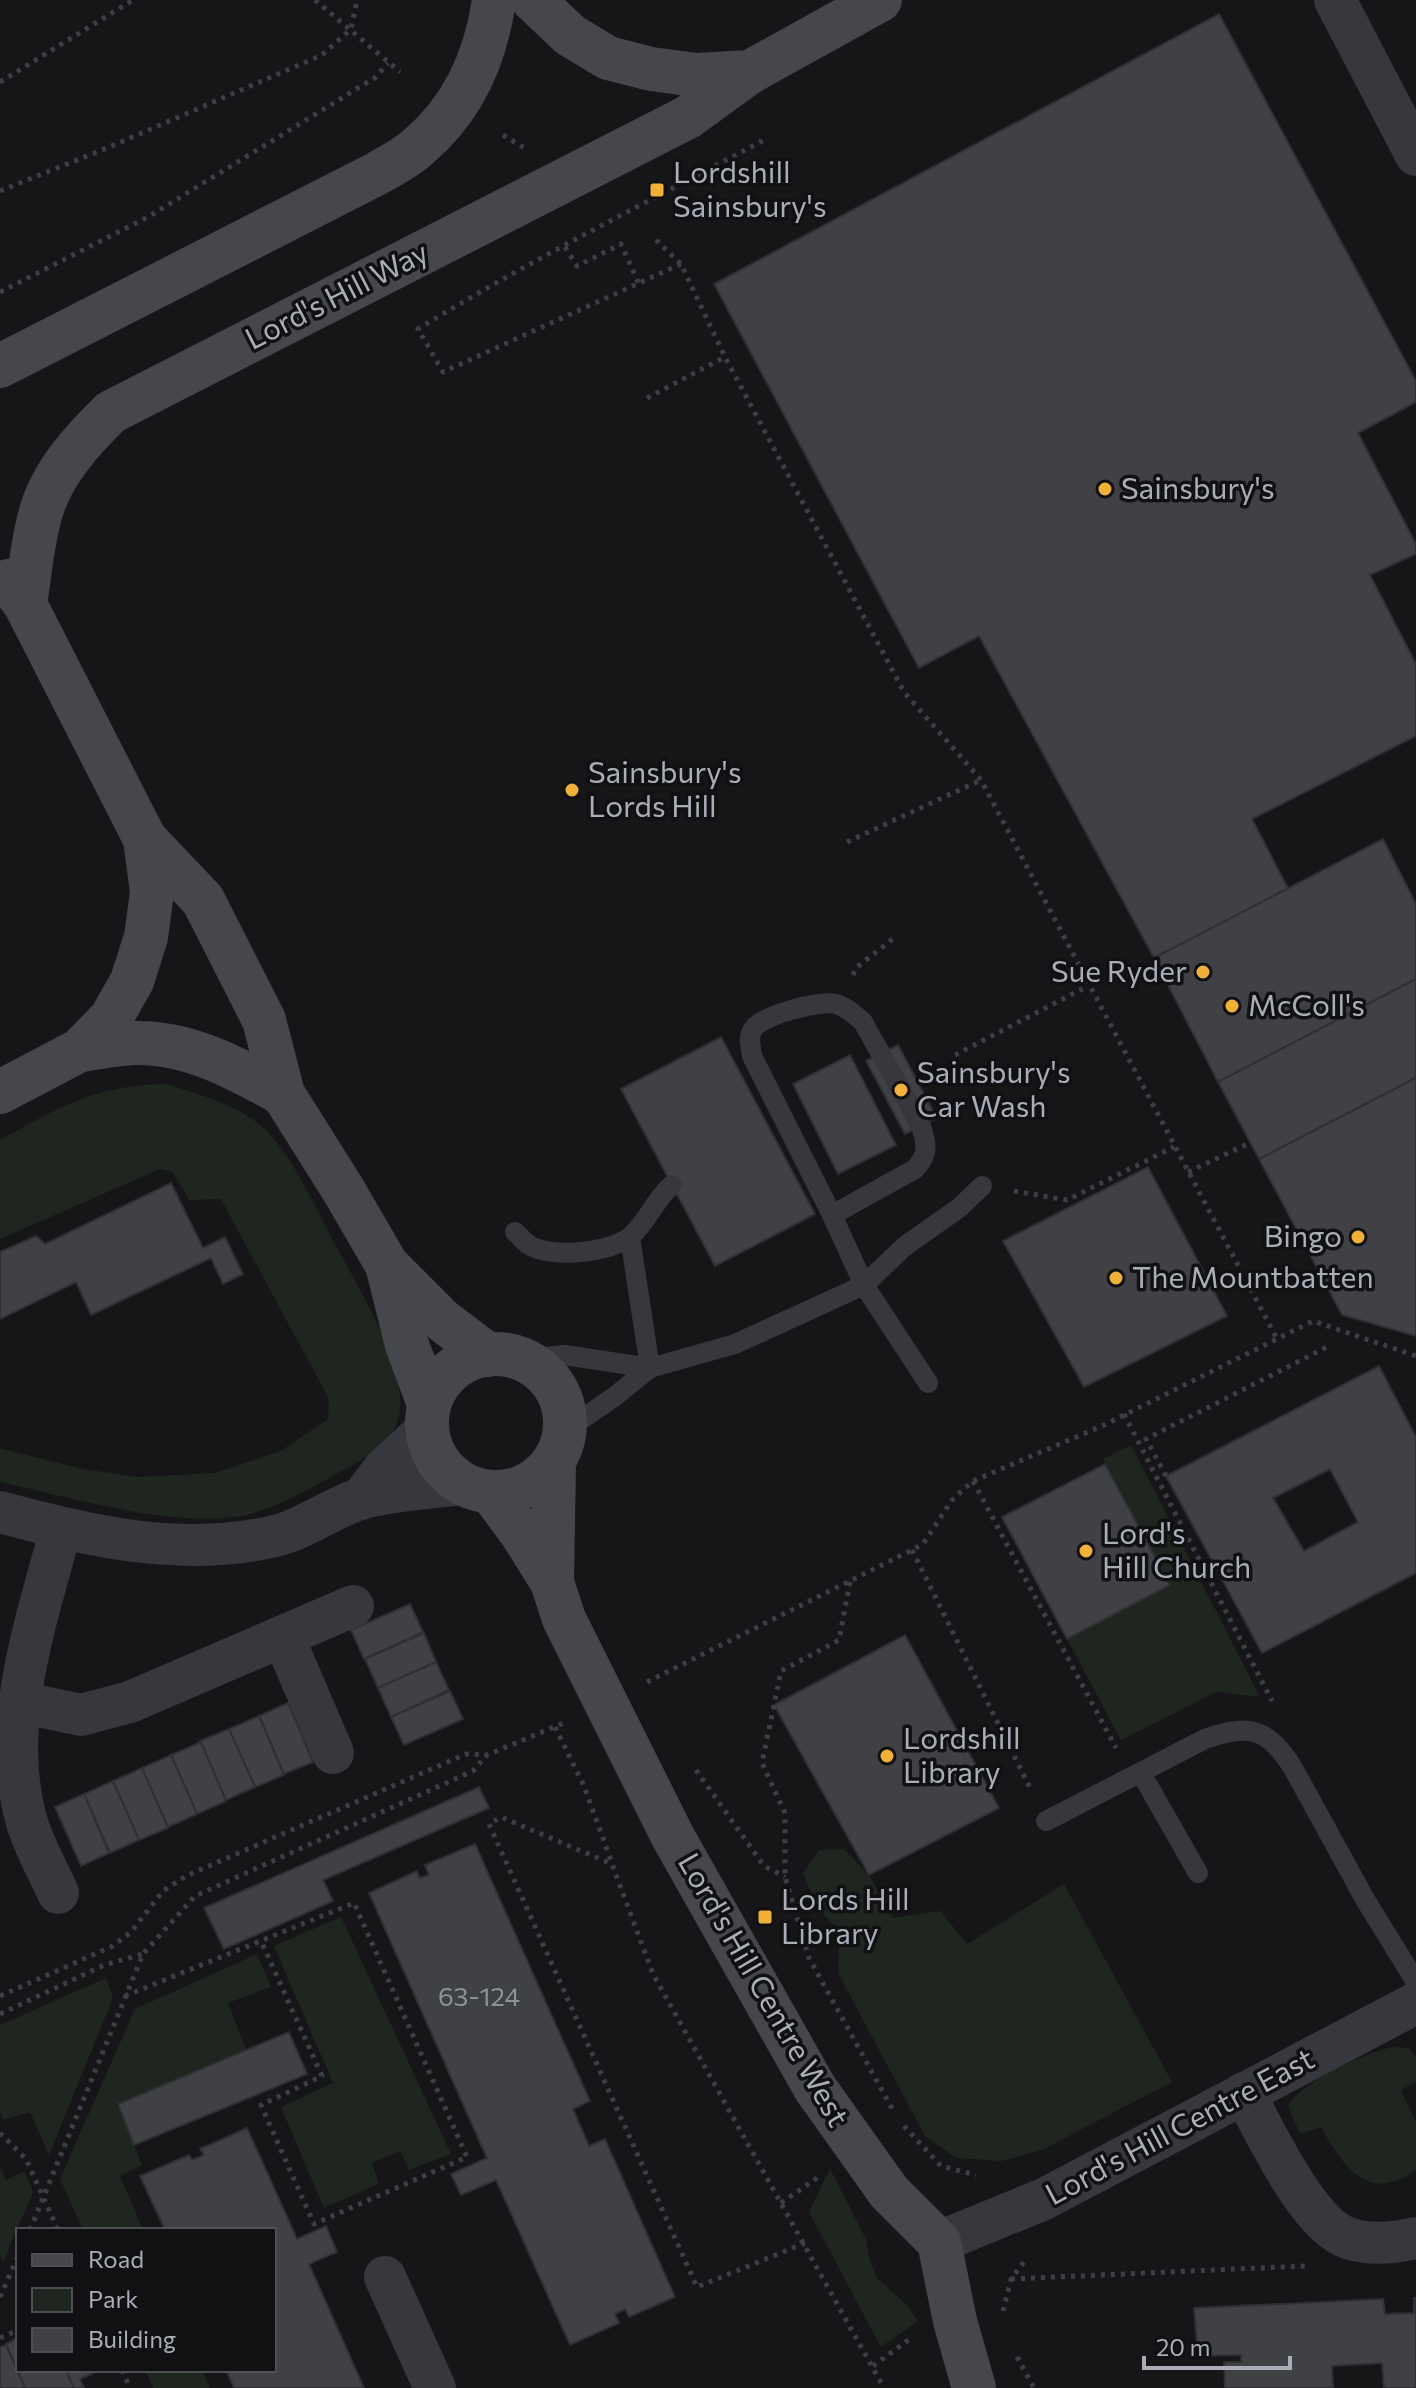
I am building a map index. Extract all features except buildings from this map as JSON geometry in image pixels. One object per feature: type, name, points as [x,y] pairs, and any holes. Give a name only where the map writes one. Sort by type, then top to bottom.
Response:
[{"type":"street","points":[[0,366],[376,174],[417,148],[446,119],[471,81],[486,42],[494,0]]},
{"type":"street","points":[[533,0],[570,35],[608,58],[651,69],[696,75],[750,72]]},
{"type":"street","name":"Lord's Hill Way","points":[[25,604],[41,510],[61,469],[90,432],[111,412],[688,117],[750,72],[880,0]]},
{"type":"street","points":[[1335,0],[1416,155]]},
{"type":"street","points":[[0,569],[25,604],[145,839],[203,900],[264,1020],[283,1094],[387,1265],[442,1320],[506,1357],[542,1370],[556,1388],[565,1408],[560,1446],[542,1476],[527,1486],[509,1492],[477,1488],[361,1499],[274,1537],[221,1546],[171,1546],[61,1529],[0,1512]]},
{"type":"street","points":[[0,1092],[80,1050],[111,1018],[132,981],[146,937],[152,892],[145,839]]},
{"type":"street","points":[[80,1050],[137,1043],[177,1049],[225,1062],[283,1094]]},
{"type":"street","points":[[387,1265],[428,1417],[432,1451],[445,1470],[477,1488]]},
{"type":"street","points":[[361,1499],[428,1417],[437,1386],[451,1371],[468,1360],[506,1357]]},
{"type":"street","name":"Lord's Hill Centre West","points":[[552,1582],[560,1446]]},
{"type":"street","name":"Lord's Hill Centre West","points":[[477,1488],[522,1534],[552,1582],[564,1619],[673,1837],[815,2088],[889,2192],[939,2242]]},
{"type":"street","points":[[58,1893],[27,1820],[17,1760],[26,1656],[61,1529]]},
{"type":"street","points":[[20,1702],[81,1715],[130,1702],[353,1606]]},
{"type":"street","points":[[283,1636],[333,1753]]},
{"type":"street","name":"Lord's Hill Centre East","points":[[939,2242],[1044,2199],[1416,2000]]},
{"type":"street","points":[[1244,2093],[1305,2199],[1324,2224],[1347,2238],[1381,2244],[1416,2238]]},
{"type":"street","points":[[939,2242],[955,2321],[974,2388]]},
{"type":"street","points":[[385,2277],[435,2388]]},
{"type":"lane","points":[[832,1215],[915,1169],[925,1159],[926,1142],[921,1126],[863,1022],[850,1010],[828,1003],[790,1010],[757,1024],[752,1031],[752,1056],[779,1130],[832,1215],[864,1285],[928,1383]]},
{"type":"lane","points":[[515,1232],[530,1246],[545,1250],[580,1253],[613,1245],[630,1237],[644,1222],[659,1196],[672,1185]]},
{"type":"lane","points":[[506,1357],[565,1355],[650,1368],[735,1344],[864,1285],[905,1246],[959,1208],[982,1186]]},
{"type":"lane","points":[[630,1237],[650,1368]]},
{"type":"lane","points":[[560,1446],[650,1368]]},
{"type":"lane","points":[[1046,1821],[1205,1739],[1230,1730],[1248,1729],[1267,1736],[1293,1768],[1416,2000]]},
{"type":"lane","points":[[1137,1774],[1198,1873]]},
{"type":"path","points":[[0,82],[133,0]]},
{"type":"path","points":[[315,0],[400,72]]},
{"type":"path","points":[[0,191],[322,55],[351,29],[357,0]]},
{"type":"path","points":[[0,292],[148,217],[376,77],[388,63]]},
{"type":"path","points":[[503,135],[530,152]]},
{"type":"path","points":[[681,264],[443,372],[418,329],[499,279],[764,140]]},
{"type":"path","points":[[656,240],[681,264],[725,357],[904,692],[981,780],[1276,1337]]},
{"type":"path","points":[[565,247],[577,266],[621,244],[639,284]]},
{"type":"path","points":[[647,398],[725,357]]},
{"type":"path","points":[[847,842],[981,780]]},
{"type":"path","points":[[838,1005],[856,968],[895,937]]},
{"type":"path","points":[[955,1055],[1088,986]]},
{"type":"path","points":[[1188,1172],[1250,1143]]},
{"type":"path","points":[[982,1186],[1067,1200],[1174,1147]]},
{"type":"path","points":[[635,1687],[923,1544],[952,1500],[973,1481],[1124,1414],[1313,1321],[1416,1356]]},
{"type":"path","points":[[1166,1476],[1146,1439],[1327,1347]]},
{"type":"path","points":[[1124,1414],[1278,1713]]},
{"type":"path","points":[[973,1481],[1118,1754],[1137,1774]]},
{"type":"path","points":[[912,1550],[1046,1821]]},
{"type":"path","points":[[851,1581],[839,1640],[781,1671],[762,1763],[785,1813],[785,1877],[809,1958],[898,2120],[941,2166],[974,2175],[988,2173]]},
{"type":"path","points":[[645,1682],[652,1695]]},
{"type":"path","points":[[0,1996],[113,1946],[131,1932],[163,1891],[186,1876],[466,1754],[487,1755],[567,1721]]},
{"type":"path","points":[[555,1727],[584,1786],[653,1974],[884,2388]]},
{"type":"path","points":[[31,2228],[143,1954],[195,1896],[473,1771],[487,1755]]},
{"type":"path","points":[[696,1769],[764,1866],[785,1877]]},
{"type":"path","points":[[612,1864],[501,1817],[489,1824],[697,2287],[805,2243]]},
{"type":"path","points":[[125,1996],[354,1903],[467,2157],[314,2224],[261,2105],[322,2076],[261,1941]]},
{"type":"path","points":[[0,2014],[104,1965],[143,1954]]},
{"type":"path","points":[[0,2133],[26,2159],[57,2228]]},
{"type":"path","points":[[781,2203],[820,2176]]},
{"type":"path","points":[[1002,2315],[1011,2279],[1028,2257]]},
{"type":"path","points":[[0,2297],[16,2261]]},
{"type":"path","points":[[1011,2279],[1319,2265]]},
{"type":"path","points":[[873,2366],[918,2333]]},
{"type":"path","points":[[1013,2348],[1034,2388]]},
{"type":"green space","points":[[166,1084],[215,1100],[250,1117],[283,1151],[376,1322],[398,1380],[400,1411],[397,1423],[376,1450],[291,1498],[257,1512],[229,1518],[198,1519],[129,1511],[0,1482],[0,1448],[84,1469],[136,1477],[215,1473],[281,1451],[328,1419],[329,1399],[221,1199],[189,1200],[173,1172],[160,1169],[0,1239],[0,1140],[60,1108],[98,1093]]},
{"type":"green space","points":[[1131,1445],[1260,1697],[1216,1692],[1121,1740],[1067,1639],[1169,1585],[1103,1459]]},
{"type":"green space","points":[[844,1849],[869,1875],[893,1918],[940,1911],[967,1944],[1064,1884],[1172,2082],[1042,2150],[1002,2161],[956,2158],[925,2136],[838,1973],[839,1930],[818,1909],[803,1873],[819,1850]]},
{"type":"green space","points":[[341,1917],[451,2154],[409,2170],[400,2151],[372,2163],[379,2184],[324,2208],[281,2107],[333,2083],[274,1946]]},
{"type":"green space","points":[[257,1954],[271,1987],[228,2003],[246,2049],[118,2104],[142,2165],[120,2176],[142,2228],[82,2228],[60,2179],[135,2009]]},
{"type":"green space","points":[[106,1978],[113,1998],[49,2155],[30,2112],[3,2120],[0,2112],[0,2025]]},
{"type":"green space","points":[[1395,2047],[1410,2049],[1416,2056],[1416,2082],[1401,2090],[1416,2122],[1416,2170],[1384,2184],[1371,2182],[1348,2167],[1321,2127],[1300,2134],[1288,2106],[1294,2097],[1336,2069]]},
{"type":"green space","points":[[0,2168],[6,2180],[24,2171],[33,2192],[3,2262],[0,2256]]},
{"type":"green space","points":[[830,2169],[866,2239],[877,2278],[907,2305],[918,2321],[881,2347],[809,2212]]},
{"type":"green space","points":[[146,2372],[203,2372],[210,2388],[153,2388]]},
{"type":"place","name":"Lordshill Sainsbury's","points":[[657,190]]},
{"type":"place","name":"Sainsbury's","points":[[1105,489]]},
{"type":"place","name":"Sainsbury's Lords Hill","points":[[572,790]]},
{"type":"place","name":"Sue Ryder","points":[[1203,972]]},
{"type":"place","name":"McColl's","points":[[1232,1006]]},
{"type":"place","name":"Sainsbury's Car Wash","points":[[901,1090]]},
{"type":"place","name":"Bingo","points":[[1358,1237]]},
{"type":"place","name":"The Mountbatten","points":[[1116,1278]]},
{"type":"place","name":"Lord's Hill Church","points":[[1086,1551]]},
{"type":"place","name":"Lordshill Library","points":[[887,1756]]},
{"type":"place","name":"Lords Hill Library","points":[[765,1917]]}]
